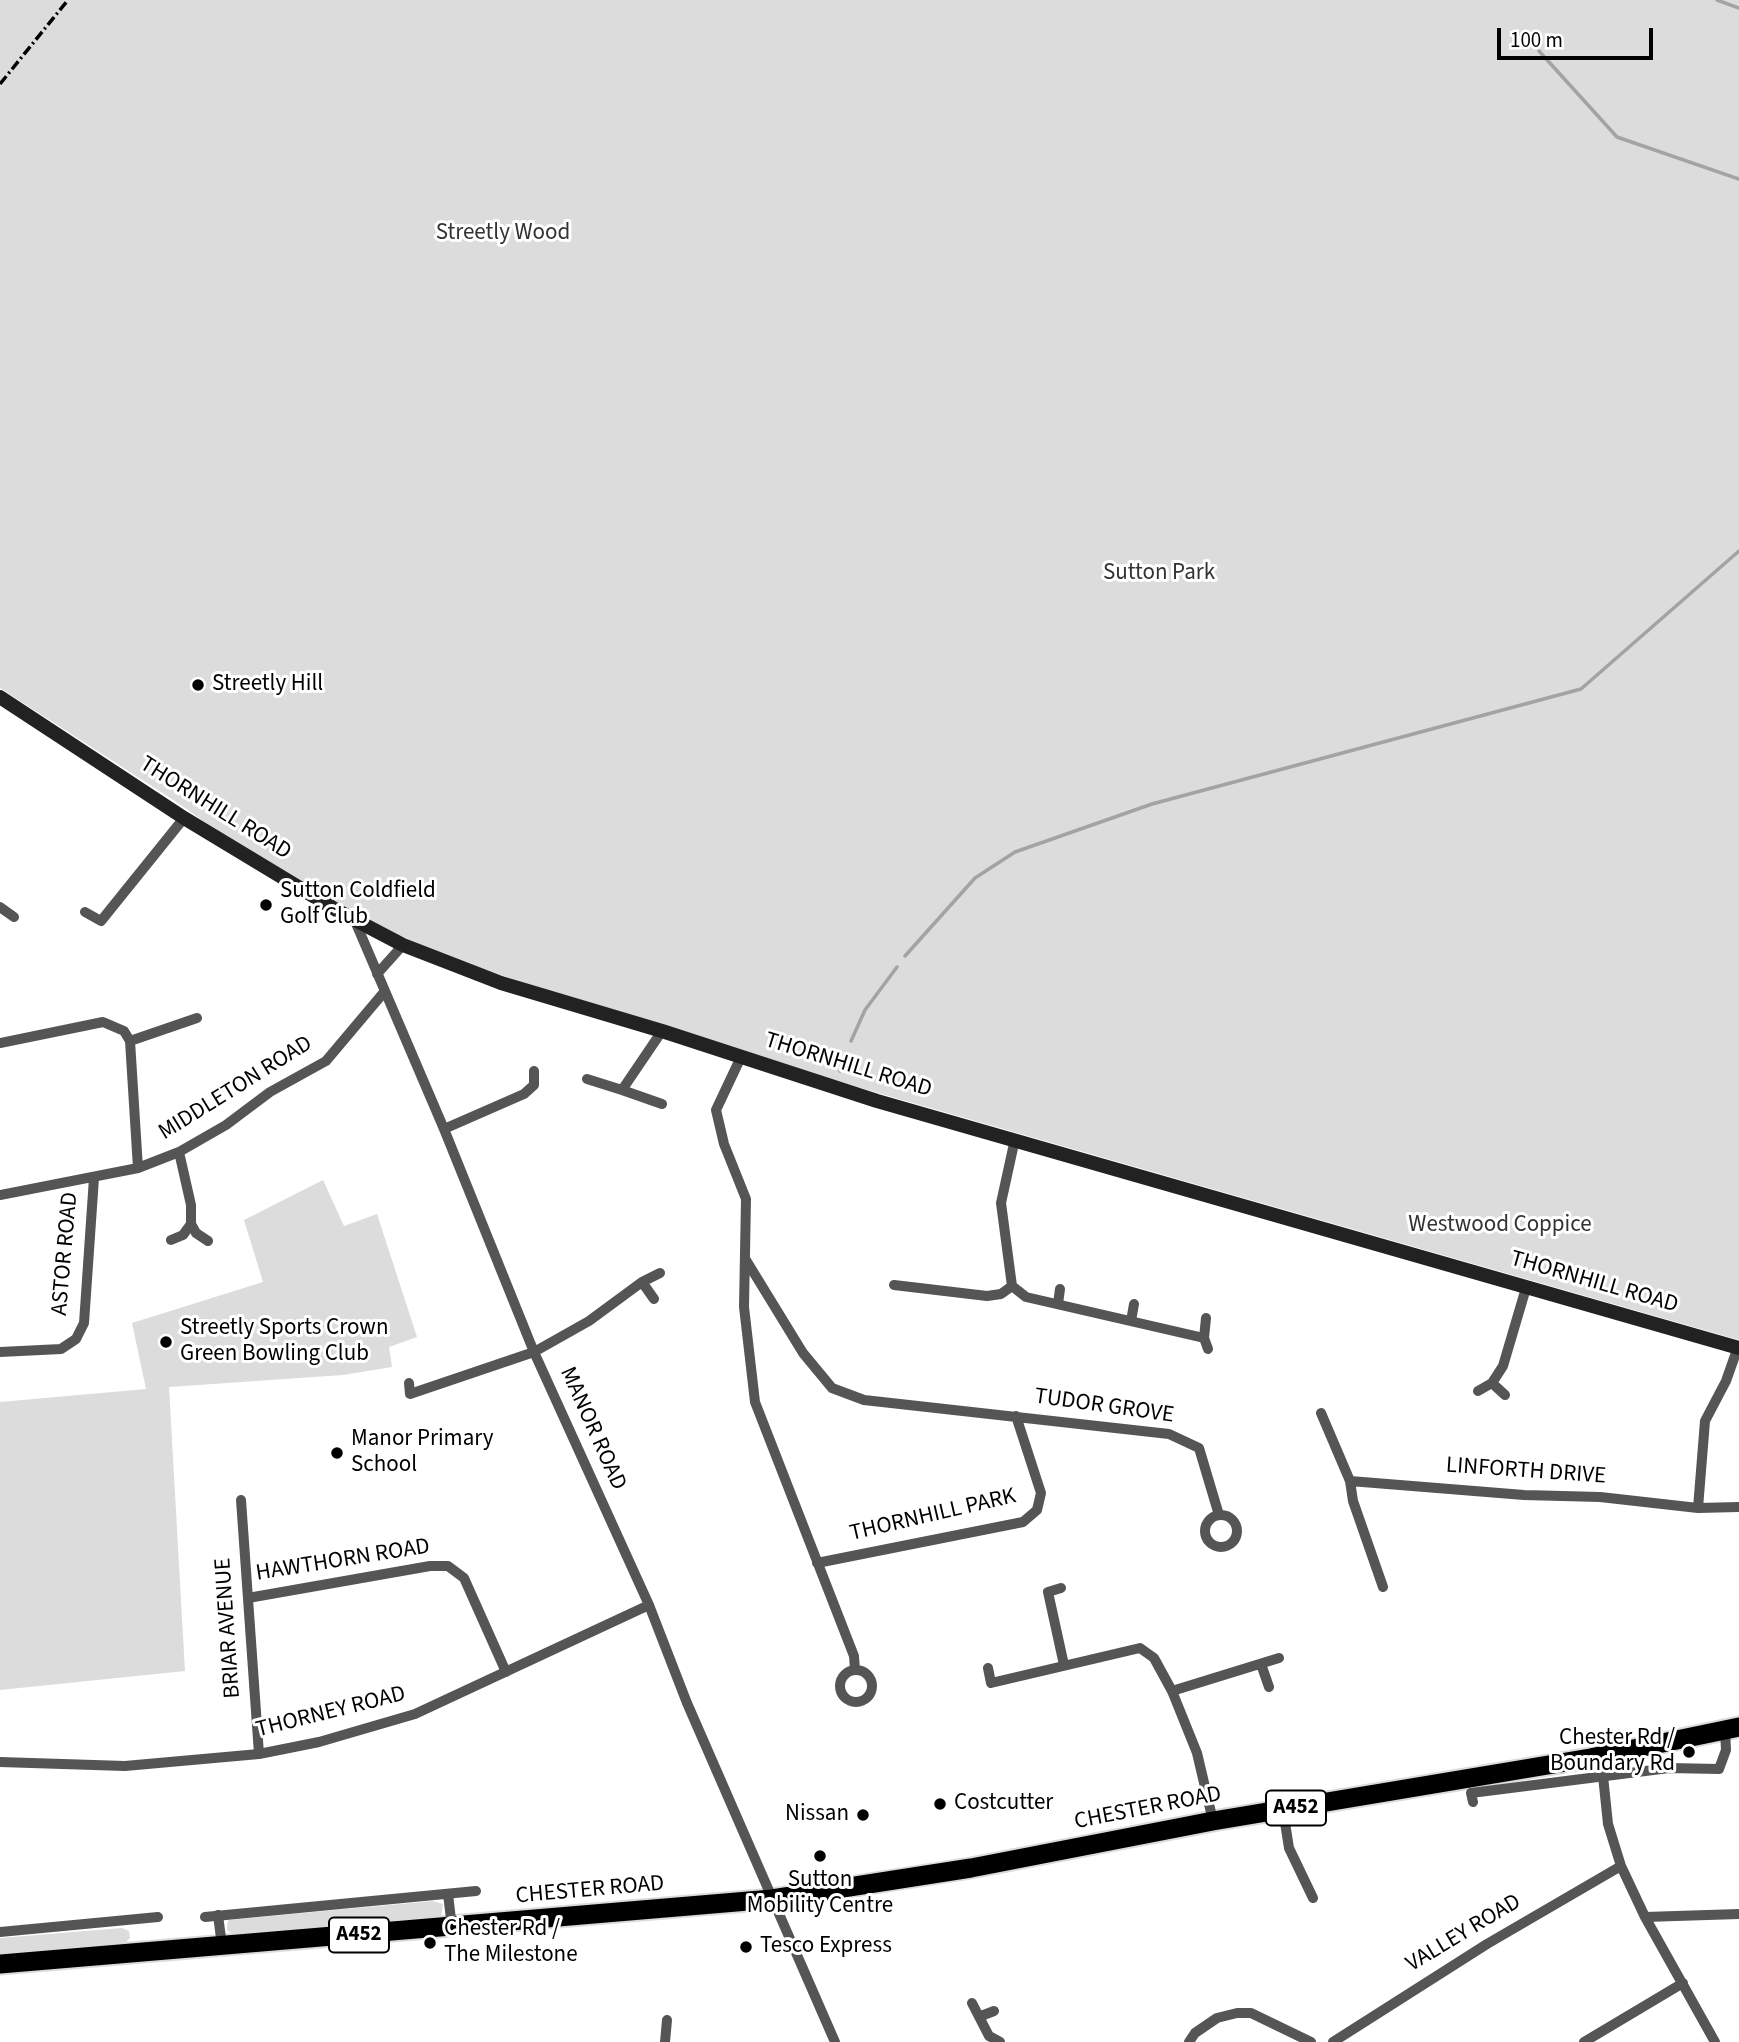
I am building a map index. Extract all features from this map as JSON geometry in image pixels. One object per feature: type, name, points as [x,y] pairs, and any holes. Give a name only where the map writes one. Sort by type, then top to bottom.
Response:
[{"type":"highway","name":"CHESTER ROAD","points":[[0,1964],[772,1899],[971,1868],[1213,1821],[1590,1758],[1732,1729]]},
{"type":"main road","name":"THORNHILL ROAD","points":[[0,697],[184,818],[355,920],[403,945],[501,983],[662,1031],[877,1101],[1739,1347]]},
{"type":"street","points":[[85,912],[101,921],[184,818]]},
{"type":"street","points":[[1,908],[14,918]]},
{"type":"street","name":"MANOR ROAD","points":[[355,920],[444,1129],[534,1352],[649,1605],[687,1703],[835,2042]]},
{"type":"street","points":[[377,974],[403,945]]},
{"type":"street","name":"MIDDLETON ROAD","points":[[0,1195],[138,1168],[179,1152],[226,1125],[270,1091],[326,1061],[385,991]]},
{"type":"street","points":[[130,1041],[197,1018]]},
{"type":"street","points":[[0,1043],[103,1022],[124,1031],[130,1041],[138,1168]]},
{"type":"street","points":[[622,1090],[662,1031]]},
{"type":"street","points":[[741,1058],[716,1110],[724,1144],[746,1199],[744,1307],[755,1402],[854,1656],[855,1670]]},
{"type":"street","points":[[444,1129],[524,1094],[534,1085],[534,1071]]},
{"type":"street","points":[[587,1079],[662,1104]]},
{"type":"street","points":[[1015,1139],[1001,1203],[1012,1286],[1026,1297],[1131,1321],[1206,1343],[1206,1318]]},
{"type":"street","points":[[179,1152],[191,1205],[191,1224],[196,1233],[208,1241]]},
{"type":"street","name":"ASTOR ROAD","points":[[0,1352],[61,1349],[76,1339],[84,1323],[94,1178]]},
{"type":"street","points":[[171,1240],[183,1236],[191,1224]]},
{"type":"street","points":[[746,1260],[803,1353],[832,1388],[864,1400],[1016,1416]]},
{"type":"street","points":[[409,1383],[410,1394],[534,1352],[589,1321],[642,1282],[660,1273]]},
{"type":"street","points":[[642,1282],[654,1299]]},
{"type":"street","points":[[894,1285],[931,1282],[987,1296],[1001,1294],[1012,1286]]},
{"type":"street","points":[[1478,1391],[1492,1383],[1503,1366],[1526,1287]]},
{"type":"street","points":[[1058,1304],[1060,1289]]},
{"type":"street","points":[[1131,1321],[1134,1304]]},
{"type":"street","points":[[1698,1508],[1705,1421],[1726,1381],[1739,1347]]},
{"type":"street","points":[[1492,1383],[1506,1395]]},
{"type":"street","points":[[1321,1413],[1332,1426],[1350,1481],[1353,1501],[1384,1574],[1383,1587]]},
{"type":"street","name":"TUDOR GROVE","points":[[1016,1416],[1170,1434],[1186,1440],[1199,1448],[1219,1514]]},
{"type":"street","name":"THORNHILL PARK","points":[[817,1563],[1023,1522],[1037,1510],[1041,1493],[1016,1416]]},
{"type":"street","name":"LINFORTH DRIVE","points":[[1350,1481],[1524,1495],[1600,1497],[1698,1508],[1739,1507]]},
{"type":"street","name":"BRIAR AVENUE","points":[[241,1500],[259,1754]]},
{"type":"street","name":"HAWTHORN ROAD","points":[[248,1598],[430,1566],[448,1566],[464,1578],[506,1672]]},
{"type":"street","points":[[1060,1588],[1048,1592],[1065,1665]]},
{"type":"street","name":"THORNEY ROAD","points":[[0,1762],[125,1766],[259,1754],[319,1742],[415,1714],[649,1605]]},
{"type":"street","points":[[988,1668],[991,1683],[1140,1648],[1154,1658],[1172,1691],[1197,1753],[1213,1821]]},
{"type":"street","points":[[1172,1691],[1279,1658]]},
{"type":"street","points":[[1261,1664],[1269,1687]]},
{"type":"street","name":"CHESTER ROAD","points":[[1473,1802],[1471,1793],[1669,1768],[1719,1769],[1732,1729]]},
{"type":"street","points":[[1603,1776],[1608,1824],[1621,1866],[1645,1917],[1715,2042]]},
{"type":"street","points":[[1283,1810],[1289,1848],[1313,1898]]},
{"type":"street","name":"VALLEY ROAD","points":[[1333,2042],[1487,1944],[1621,1866]]},
{"type":"street","points":[[205,1917],[475,1891]]},
{"type":"street","points":[[448,1894],[452,1928]]},
{"type":"street","points":[[1645,1917],[1739,1914]]},
{"type":"street","points":[[218,1915],[222,1946]]},
{"type":"street","points":[[0,1931],[158,1917]]},
{"type":"street","points":[[136,1920],[136,1932]]},
{"type":"street","points":[[1584,2042],[1684,1983]]},
{"type":"street","points":[[972,2003],[989,2036],[1000,2042]]},
{"type":"street","points":[[981,2016],[994,2011]]},
{"type":"street","points":[[1189,2042],[1195,2033],[1217,2018],[1237,2013],[1251,2013],[1311,2042]]},
{"type":"street","points":[[665,2042],[667,2020]]},
{"type":"green space","name":"Sutton Park","points":[[0,0],[1739,0],[1739,1340],[655,1027],[439,954],[349,911],[250,855],[181,805],[0,688]]},
{"type":"green space","points":[[323,1180],[344,1226],[377,1214],[417,1337],[389,1347],[392,1367],[343,1375],[169,1387],[185,1671],[0,1690],[0,1402],[146,1389],[132,1323],[263,1282],[244,1220]]},
{"type":"green space","points":[[433,1901],[443,1904],[441,1918],[236,1936],[227,1930],[228,1920]]},
{"type":"green space","points":[[122,1928],[129,1931],[130,1938],[126,1942],[0,1954],[0,1938]]},
{"type":"waterway","points":[[1717,0],[1739,8]]},
{"type":"waterway","points":[[1539,51],[1617,137],[1739,179]]},
{"type":"waterway","points":[[905,956],[975,878],[1015,852],[1152,804],[1581,689],[1739,551]]},
{"type":"waterway","points":[[851,1041],[865,1010],[897,967]]},
{"type":"waterway","points":[[840,1071],[844,1060]]},
{"type":"railway","points":[[0,84],[68,0]]},
{"type":"place","name":"Streetly Hill","points":[[198,685]]},
{"type":"place","name":"Sutton Coldfield Golf Club","points":[[266,905]]},
{"type":"place","name":"Streetly Sports Crown Green Bowling Club","points":[[166,1342]]},
{"type":"place","name":"Manor Primary School","points":[[337,1453]]},
{"type":"place","name":"Chester Rd / Boundary Rd","points":[[1689,1752]]},
{"type":"place","name":"Costcutter","points":[[940,1804]]},
{"type":"place","name":"Nissan","points":[[863,1815]]},
{"type":"place","name":"Sutton Mobility Centre","points":[[820,1856]]},
{"type":"place","name":"Chester Rd / The Milestone","points":[[430,1943]]},
{"type":"place","name":"Tesco Express","points":[[746,1947]]},
{"type":"park label","name":"Streetly Wood","points":[[503,234]]},
{"type":"park label","name":"Westwood Coppice","points":[[1500,1226]]}]
